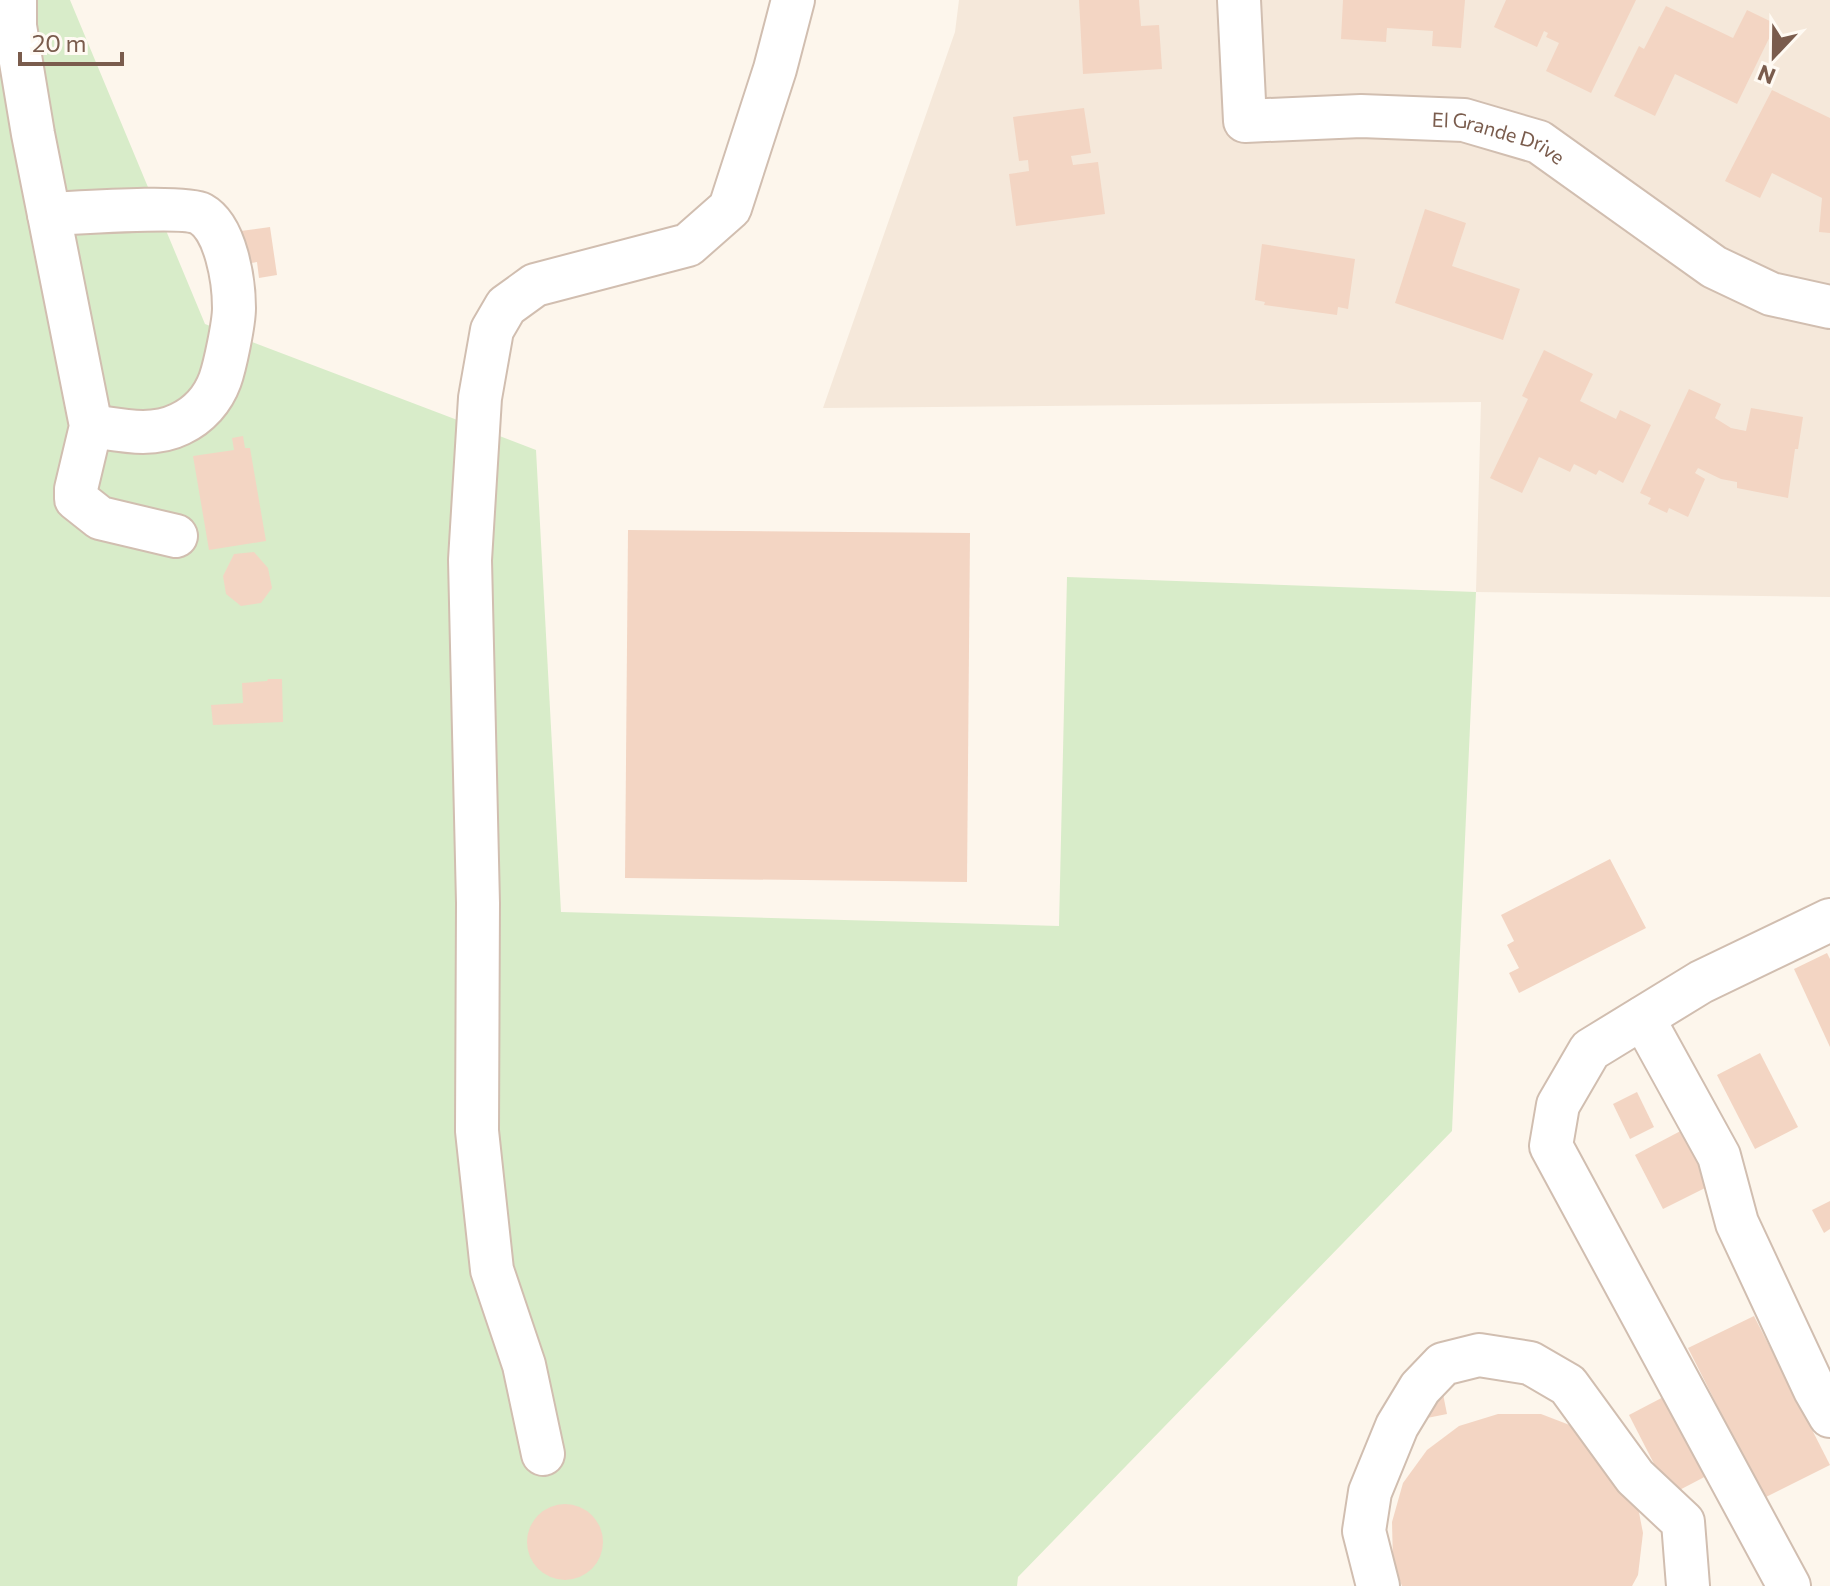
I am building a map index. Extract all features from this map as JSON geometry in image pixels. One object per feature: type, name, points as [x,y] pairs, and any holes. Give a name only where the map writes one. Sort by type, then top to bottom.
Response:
[{"type":"street","points":[[15,0],[15,26],[91,426],[76,499],[100,518],[176,536]]},
{"type":"street","points":[[543,1454],[524,1365],[492,1270],[477,1131],[478,903],[470,560],[480,398],[492,330],[506,306],[535,285],[688,245],[730,208],[775,69],[793,0]]},
{"type":"street","name":"El Grande Drive","points":[[1239,0],[1245,121],[1361,116],[1464,120],[1539,142],[1714,267],[1771,294],[1830,307]]},
{"type":"street","points":[[49,214],[193,211],[214,224],[228,259],[234,309],[220,379],[206,405],[182,424],[163,431],[141,433],[91,426]]},
{"type":"street","points":[[1789,1586],[1551,1146],[1558,1105],[1590,1050],[1701,982],[1830,920]]},
{"type":"street","points":[[1643,1018],[1719,1156],[1737,1223],[1830,1416]]},
{"type":"street","points":[[1378,1586],[1364,1531],[1370,1492],[1397,1426],[1420,1388],[1443,1364],[1479,1355],[1530,1363],[1568,1385],[1635,1477],[1683,1522],[1688,1586]]},
{"type":"shaded area","points":[[959,0],[1830,0],[1830,597],[1476,592],[1481,402],[823,408],[955,32]]},
{"type":"green space","points":[[0,0],[70,0],[205,324],[536,450],[561,912],[1059,926],[1067,577],[1476,592],[1452,1131],[1018,1577],[1017,1586],[0,1586]]},
{"type":"building","points":[[1079,0],[1139,0],[1141,26],[1159,25],[1162,69],[1083,74]]},
{"type":"building","points":[[1343,0],[1465,0],[1461,48],[1432,46],[1433,31],[1387,28],[1386,42],[1341,39]]},
{"type":"building","points":[[1506,0],[1636,0],[1591,93],[1546,71],[1559,43],[1546,37],[1548,33],[1544,31],[1537,47],[1494,27]]},
{"type":"building","points":[[1666,6],[1733,38],[1747,10],[1776,24],[1737,104],[1675,74],[1655,116],[1614,96],[1639,46],[1644,49]]},
{"type":"building","points":[[1772,90],[1830,118],[1830,233],[1819,232],[1822,198],[1772,173],[1760,198],[1725,181]]},
{"type":"building","points":[[1084,108],[1091,153],[1071,156],[1073,165],[1098,162],[1105,214],[1016,226],[1009,174],[1029,171],[1028,160],[1019,161],[1013,117]]},
{"type":"building","points":[[1425,209],[1466,223],[1452,266],[1520,289],[1503,340],[1395,303]]},
{"type":"building","points":[[270,227],[277,275],[259,278],[257,262],[239,265],[233,232]]},
{"type":"building","points":[[1262,244],[1355,259],[1348,309],[1338,307],[1337,315],[1264,305],[1265,302],[1255,300]]},
{"type":"building","points":[[1544,350],[1593,374],[1580,401],[1616,419],[1620,410],[1651,425],[1623,483],[1599,470],[1596,475],[1574,464],[1570,472],[1539,457],[1522,493],[1490,478],[1528,399],[1522,396]]},
{"type":"building","points":[[1689,389],[1721,404],[1715,418],[1731,428],[1746,431],[1751,408],[1803,417],[1788,498],[1737,488],[1737,482],[1721,479],[1698,468],[1695,473],[1705,479],[1688,517],[1669,508],[1667,513],[1648,504],[1651,498],[1640,493]]},
{"type":"building","points":[[243,436],[245,448],[250,448],[266,541],[209,550],[193,456],[234,450],[232,438]]},
{"type":"building","points":[[628,530],[970,533],[967,882],[625,878]]},
{"type":"building","points":[[254,552],[268,568],[272,588],[261,603],[241,606],[226,594],[223,576],[234,554]]},
{"type":"building","points":[[282,679],[283,722],[213,725],[211,705],[243,703],[242,683]]},
{"type":"building","points":[[1610,859],[1646,928],[1519,993],[1509,973],[1519,968],[1507,945],[1514,941],[1501,915]]},
{"type":"building","points":[[1827,953],[1830,959],[1830,1047],[1794,969]]},
{"type":"building","points":[[1760,1053],[1798,1127],[1755,1149],[1717,1075]]},
{"type":"building","points":[[1637,1092],[1654,1127],[1630,1139],[1613,1104]]},
{"type":"building","points":[[1690,1126],[1719,1181],[1663,1209],[1635,1155]]},
{"type":"building","points":[[1830,1201],[1830,1229],[1824,1233],[1812,1210]]},
{"type":"building","points":[[1754,1316],[1830,1465],[1764,1498],[1688,1348]]},
{"type":"building","points":[[1671,1393],[1712,1473],[1670,1495],[1629,1415]]},
{"type":"building","points":[[1443,1394],[1447,1414],[1427,1418],[1423,1398]]},
{"type":"building","points":[[1498,1414],[1541,1414],[1580,1429],[1635,1492],[1643,1533],[1638,1575],[1632,1586],[1402,1586],[1393,1563],[1392,1522],[1403,1483],[1427,1450],[1459,1426]]},
{"type":"building","points":[[565,1504],[579,1507],[592,1515],[600,1528],[603,1542],[600,1556],[592,1569],[579,1577],[565,1580],[551,1577],[538,1569],[530,1556],[527,1542],[530,1528],[538,1515],[551,1507]]}]
